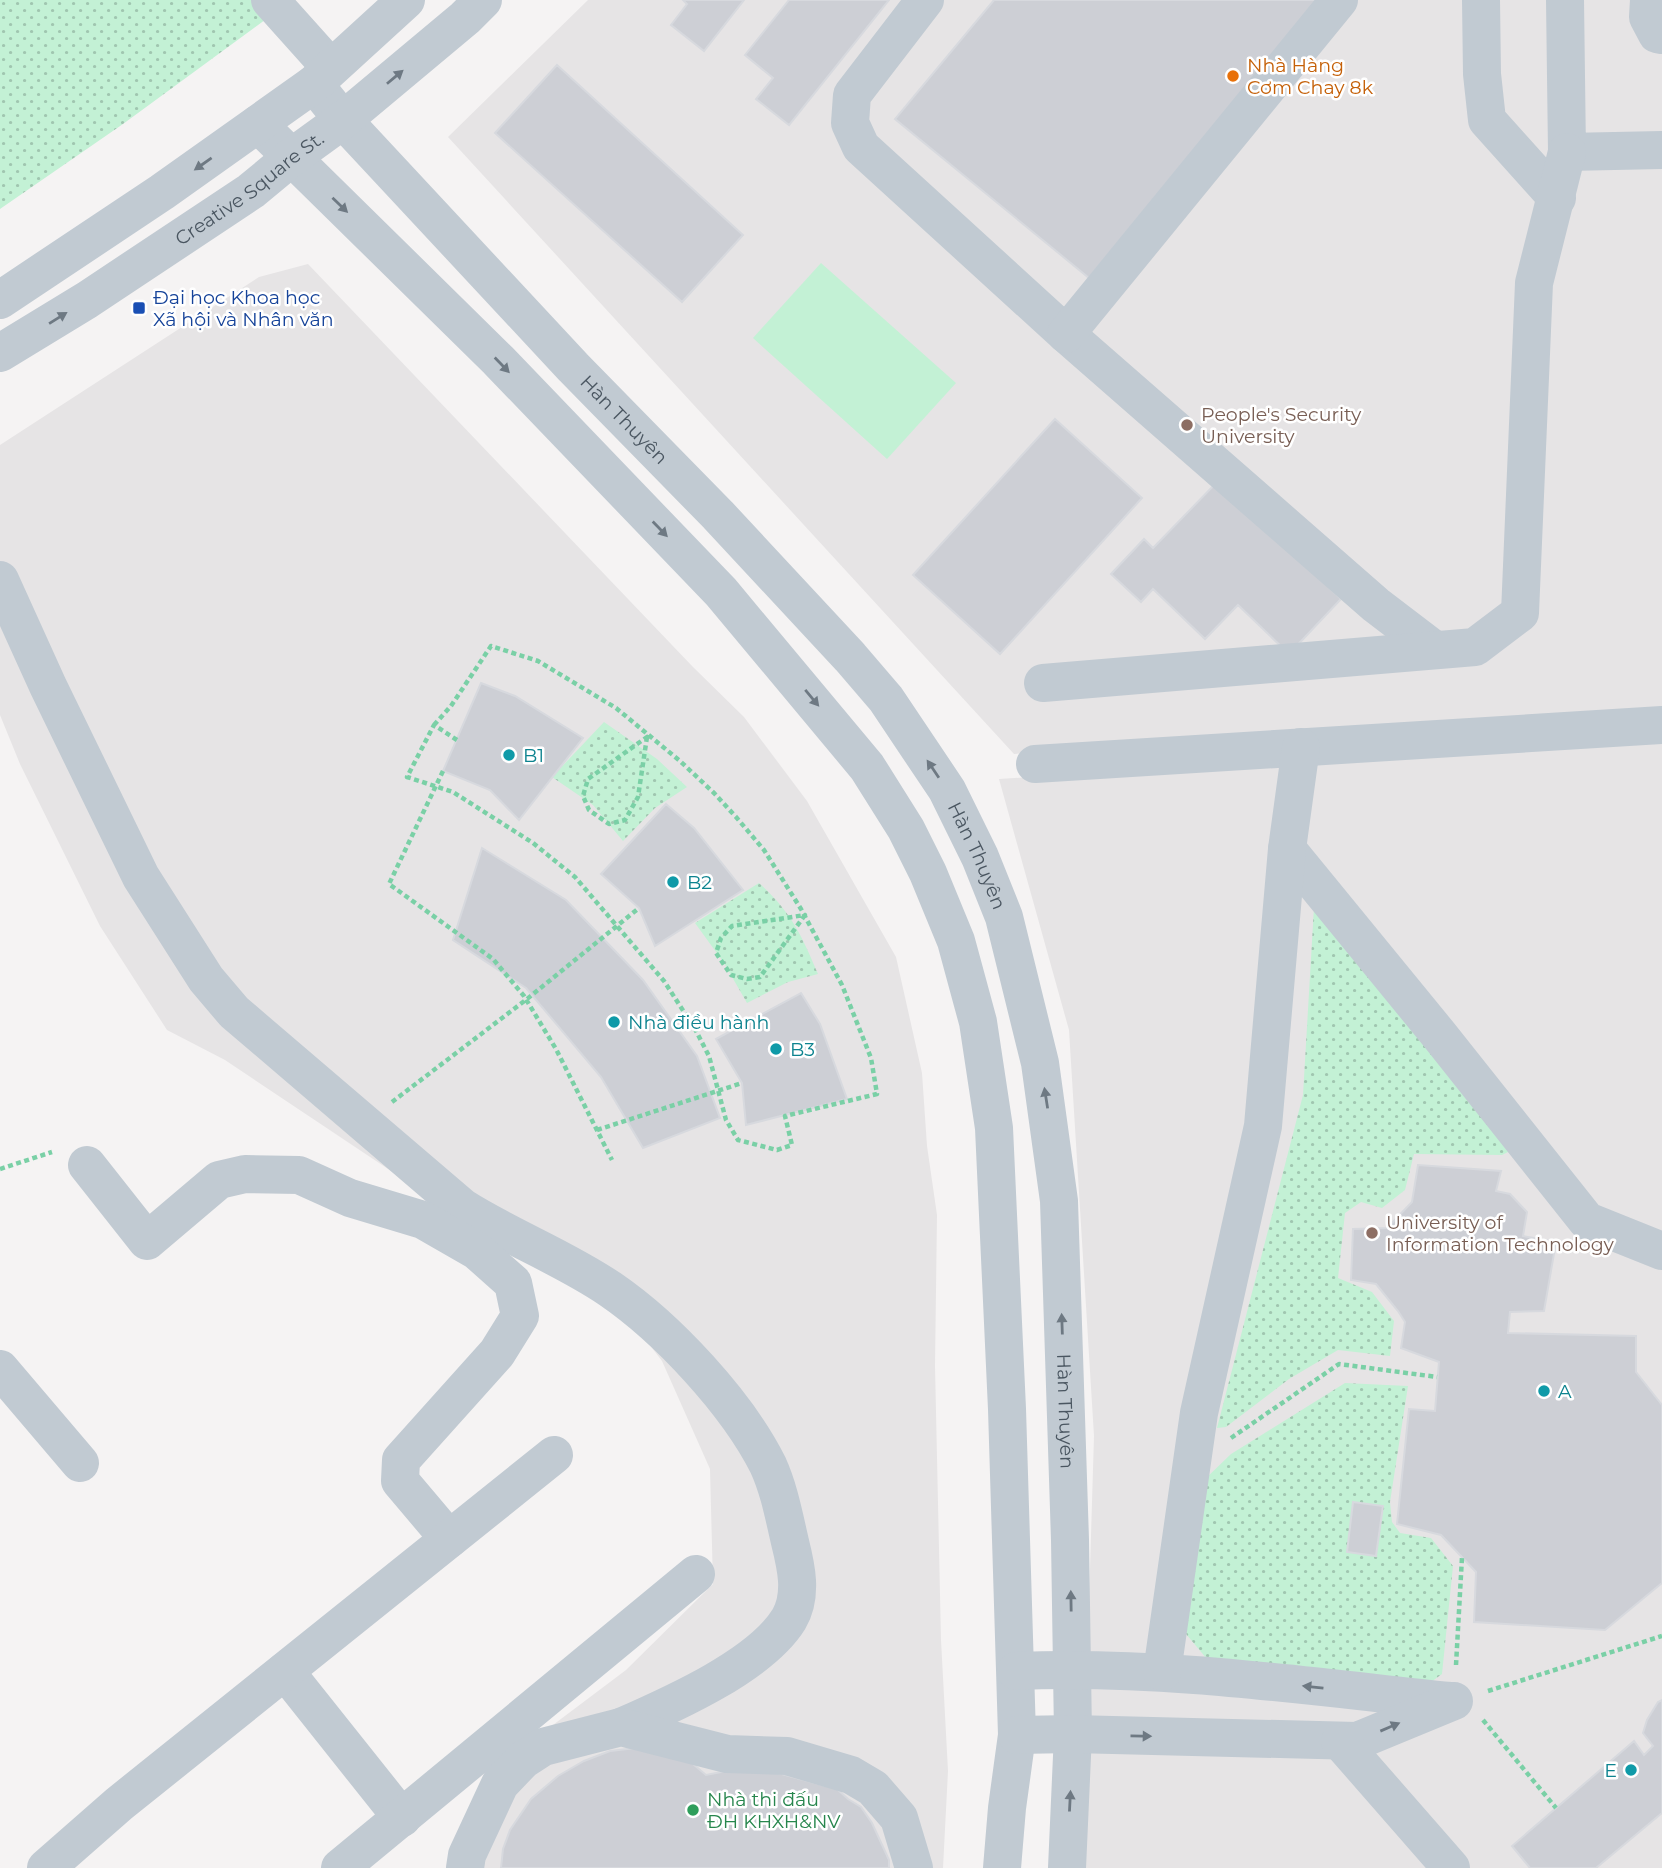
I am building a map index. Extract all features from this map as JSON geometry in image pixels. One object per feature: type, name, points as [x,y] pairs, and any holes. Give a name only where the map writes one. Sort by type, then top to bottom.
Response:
[{"type":"street","name":"Hàn Thuyên","points":[[270,0],[322,75],[343,120],[573,367],[718,515],[886,699],[947,790],[980,857],[1004,917],[1040,1063],[1059,1201],[1073,1734],[1067,1868]]},
{"type":"street","points":[[0,300],[258,124],[322,75],[406,0]]},
{"type":"street","name":"Creative Square St.","points":[[0,353],[87,300],[240,198],[343,120],[483,0]]},
{"type":"street","points":[[925,0],[852,95],[850,123],[861,147],[1066,334],[1376,605],[1434,650]]},
{"type":"street","points":[[1066,334],[1339,0]]},
{"type":"street","points":[[1481,0],[1486,120],[1557,198]]},
{"type":"street","points":[[1043,683],[1475,647],[1520,613],[1534,283],[1567,152],[1566,0]]},
{"type":"street","points":[[1649,0],[1648,17],[1657,34],[1662,36]]},
{"type":"street","points":[[258,124],[498,360],[720,592],[867,767],[906,829],[928,873],[956,941],[978,1022],[995,1128],[1017,1735],[1002,1868]]},
{"type":"street","points":[[1567,152],[1662,150]]},
{"type":"street","points":[[0,580],[141,877],[206,979],[234,1012],[462,1206],[491,1226],[610,1289],[660,1329],[692,1360],[756,1444],[769,1467],[797,1570],[797,1594],[789,1618],[771,1641],[715,1683],[621,1727],[542,1747],[523,1760],[500,1784],[467,1855],[466,1868]]},
{"type":"street","points":[[1035,764],[1662,725]]},
{"type":"street","points":[[1162,1672],[1199,1413],[1263,1126],[1287,849],[1301,747]]},
{"type":"street","points":[[1287,849],[1587,1221],[1662,1251]]},
{"type":"street","points":[[87,1165],[147,1241],[219,1180],[245,1174],[299,1175],[350,1198],[423,1220],[477,1251],[513,1283],[520,1317],[497,1353],[401,1460],[400,1481],[449,1539]]},
{"type":"street","points":[[0,1369],[80,1463]]},
{"type":"street","points":[[46,1868],[119,1804],[554,1455]]},
{"type":"street","points":[[340,1868],[696,1574]]},
{"type":"street","points":[[1016,1671],[1072,1669],[1162,1672],[1459,1699]]},
{"type":"street","points":[[285,1671],[402,1818]]},
{"type":"street","points":[[1017,1735],[1357,1741],[1459,1699]]},
{"type":"street","points":[[621,1727],[727,1754],[787,1756],[851,1775],[873,1788],[899,1818],[914,1868]]},
{"type":"street","points":[[1340,1741],[1451,1868]]},
{"type":"path","points":[[491,646],[538,661],[616,709],[714,793],[764,850],[804,915],[842,985],[871,1058],[877,1094],[785,1116],[792,1145],[777,1150],[737,1140],[726,1120],[709,1056],[695,1029],[664,981],[575,877],[533,843],[453,792],[407,777],[434,725],[451,706],[491,646]]},
{"type":"path","points":[[434,725],[457,740]]},
{"type":"path","points":[[647,737],[638,797],[625,820],[609,824],[589,810],[583,796],[588,779],[647,737]]},
{"type":"path","points":[[443,771],[389,884],[493,959],[527,999],[556,1049],[612,1160]]},
{"type":"path","points":[[364,1124],[527,999],[639,908]]},
{"type":"path","points":[[804,915],[760,977],[731,975],[716,953],[721,938],[732,926],[804,915]]},
{"type":"path","points":[[597,1130],[742,1083]]},
{"type":"path","points":[[1194,1448],[1232,1438],[1339,1364],[1437,1377]]},
{"type":"path","points":[[1462,1557],[1459,1699],[1556,1808]]},
{"type":"path","points":[[1459,1699],[1662,1636]]},
{"type":"shaded area","name":"People's Security University","points":[[588,0],[1662,0],[1662,713],[1014,754],[448,137]]},
{"type":"shaded area","points":[[308,264],[744,717],[807,801],[896,957],[922,1073],[927,1146],[937,1215],[935,1366],[941,1640],[948,1771],[943,1868],[456,1868],[537,1737],[626,1670],[713,1584],[710,1469],[662,1361],[627,1315],[454,1213],[225,1060],[167,1030],[100,926],[20,764],[0,715],[0,445],[259,277]]},
{"type":"shaded area","name":"University of Information Technology","points":[[1662,738],[1662,1868],[1081,1868],[1094,1436],[1069,1030],[999,779]]},
{"type":"green space","points":[[0,0],[292,0],[123,124],[0,209]]},
{"type":"green space","points":[[821,263],[956,383],[887,459],[753,338]]},
{"type":"green space","points":[[604,722],[657,759],[687,787],[655,808],[623,841],[593,805],[552,777]]},
{"type":"green space","points":[[759,883],[794,924],[818,974],[788,982],[747,1003],[724,963],[695,923]]},
{"type":"green space","points":[[1314,907],[1510,1151],[1502,1155],[1414,1154],[1405,1190],[1382,1208],[1361,1202],[1345,1213],[1338,1278],[1372,1292],[1394,1321],[1390,1356],[1338,1350],[1289,1379],[1226,1427],[1217,1428],[1303,1095]]},
{"type":"green space","points":[[1345,1383],[1408,1386],[1390,1502],[1392,1522],[1400,1533],[1431,1538],[1453,1566],[1442,1674],[1427,1685],[1212,1665],[1181,1628],[1203,1481],[1231,1454]]},
{"type":"building","points":[[683,0],[744,0],[704,51],[671,25],[687,4]]},
{"type":"building","points":[[789,0],[889,0],[789,125],[756,99],[773,78],[745,55]]},
{"type":"building","points":[[994,0],[1319,0],[1089,278],[895,119]]},
{"type":"building","points":[[557,65],[743,235],[682,302],[495,133]]},
{"type":"building","points":[[1055,419],[1142,498],[1000,654],[913,575]]},
{"type":"building","points":[[1219,480],[1341,599],[1289,654],[1238,605],[1205,639],[1153,589],[1141,602],[1111,574],[1144,539],[1153,548]]},
{"type":"building","name":"B1","points":[[481,683],[515,696],[583,738],[519,820],[490,790],[443,771]]},
{"type":"building","name":"B2","points":[[666,804],[694,828],[743,890],[655,946],[639,908],[601,874]]},
{"type":"building","name":"Nhà điều hành","points":[[482,848],[566,900],[643,980],[697,1056],[720,1118],[643,1148],[601,1077],[526,988],[453,940]]},
{"type":"building","name":"B3","points":[[801,993],[820,1024],[847,1099],[746,1125],[742,1083],[716,1039]]},
{"type":"building","name":"A","points":[[1418,1165],[1501,1171],[1496,1191],[1510,1194],[1527,1212],[1523,1236],[1556,1242],[1544,1311],[1510,1312],[1508,1333],[1636,1336],[1636,1372],[1662,1405],[1662,1583],[1605,1630],[1474,1622],[1476,1572],[1441,1535],[1397,1524],[1409,1409],[1435,1411],[1439,1362],[1401,1348],[1405,1322],[1398,1311],[1376,1284],[1351,1280],[1353,1229],[1387,1228],[1412,1202]]},
{"type":"building","points":[[1353,1502],[1383,1506],[1376,1556],[1347,1552]]},
{"type":"building","name":"E","points":[[1662,1700],[1662,1813],[1596,1868],[1530,1868],[1512,1846],[1634,1741],[1644,1755],[1653,1746],[1643,1733],[1647,1720]]},
{"type":"building","name":"Nhà thi đấu ĐH KHXH&NV","points":[[636,1748],[687,1759],[706,1775],[752,1766],[837,1789],[861,1807],[872,1823],[889,1860],[889,1868],[501,1868],[503,1849],[510,1830],[531,1799],[558,1776],[584,1761],[610,1751]]},
{"type":"place","name":"Nhà Hàng Cơm Chay 8k","points":[[1233,76]]},
{"type":"place","name":"Đại học Khoa học Xã hội và Nhân văn","points":[[139,308]]},
{"type":"place","name":"People's Security University","points":[[1187,425]]},
{"type":"place","name":"B1","points":[[509,755]]},
{"type":"place","name":"B2","points":[[673,882]]},
{"type":"place","name":"Nhà điều hành","points":[[614,1022]]},
{"type":"place","name":"B3","points":[[776,1049]]},
{"type":"place","name":"University of Information Technology","points":[[1372,1233]]},
{"type":"place","name":"A","points":[[1544,1391]]},
{"type":"place","name":"E","points":[[1631,1770]]},
{"type":"place","name":"Nhà thi đấu ĐH KHXH&NV","points":[[693,1810]]}]
